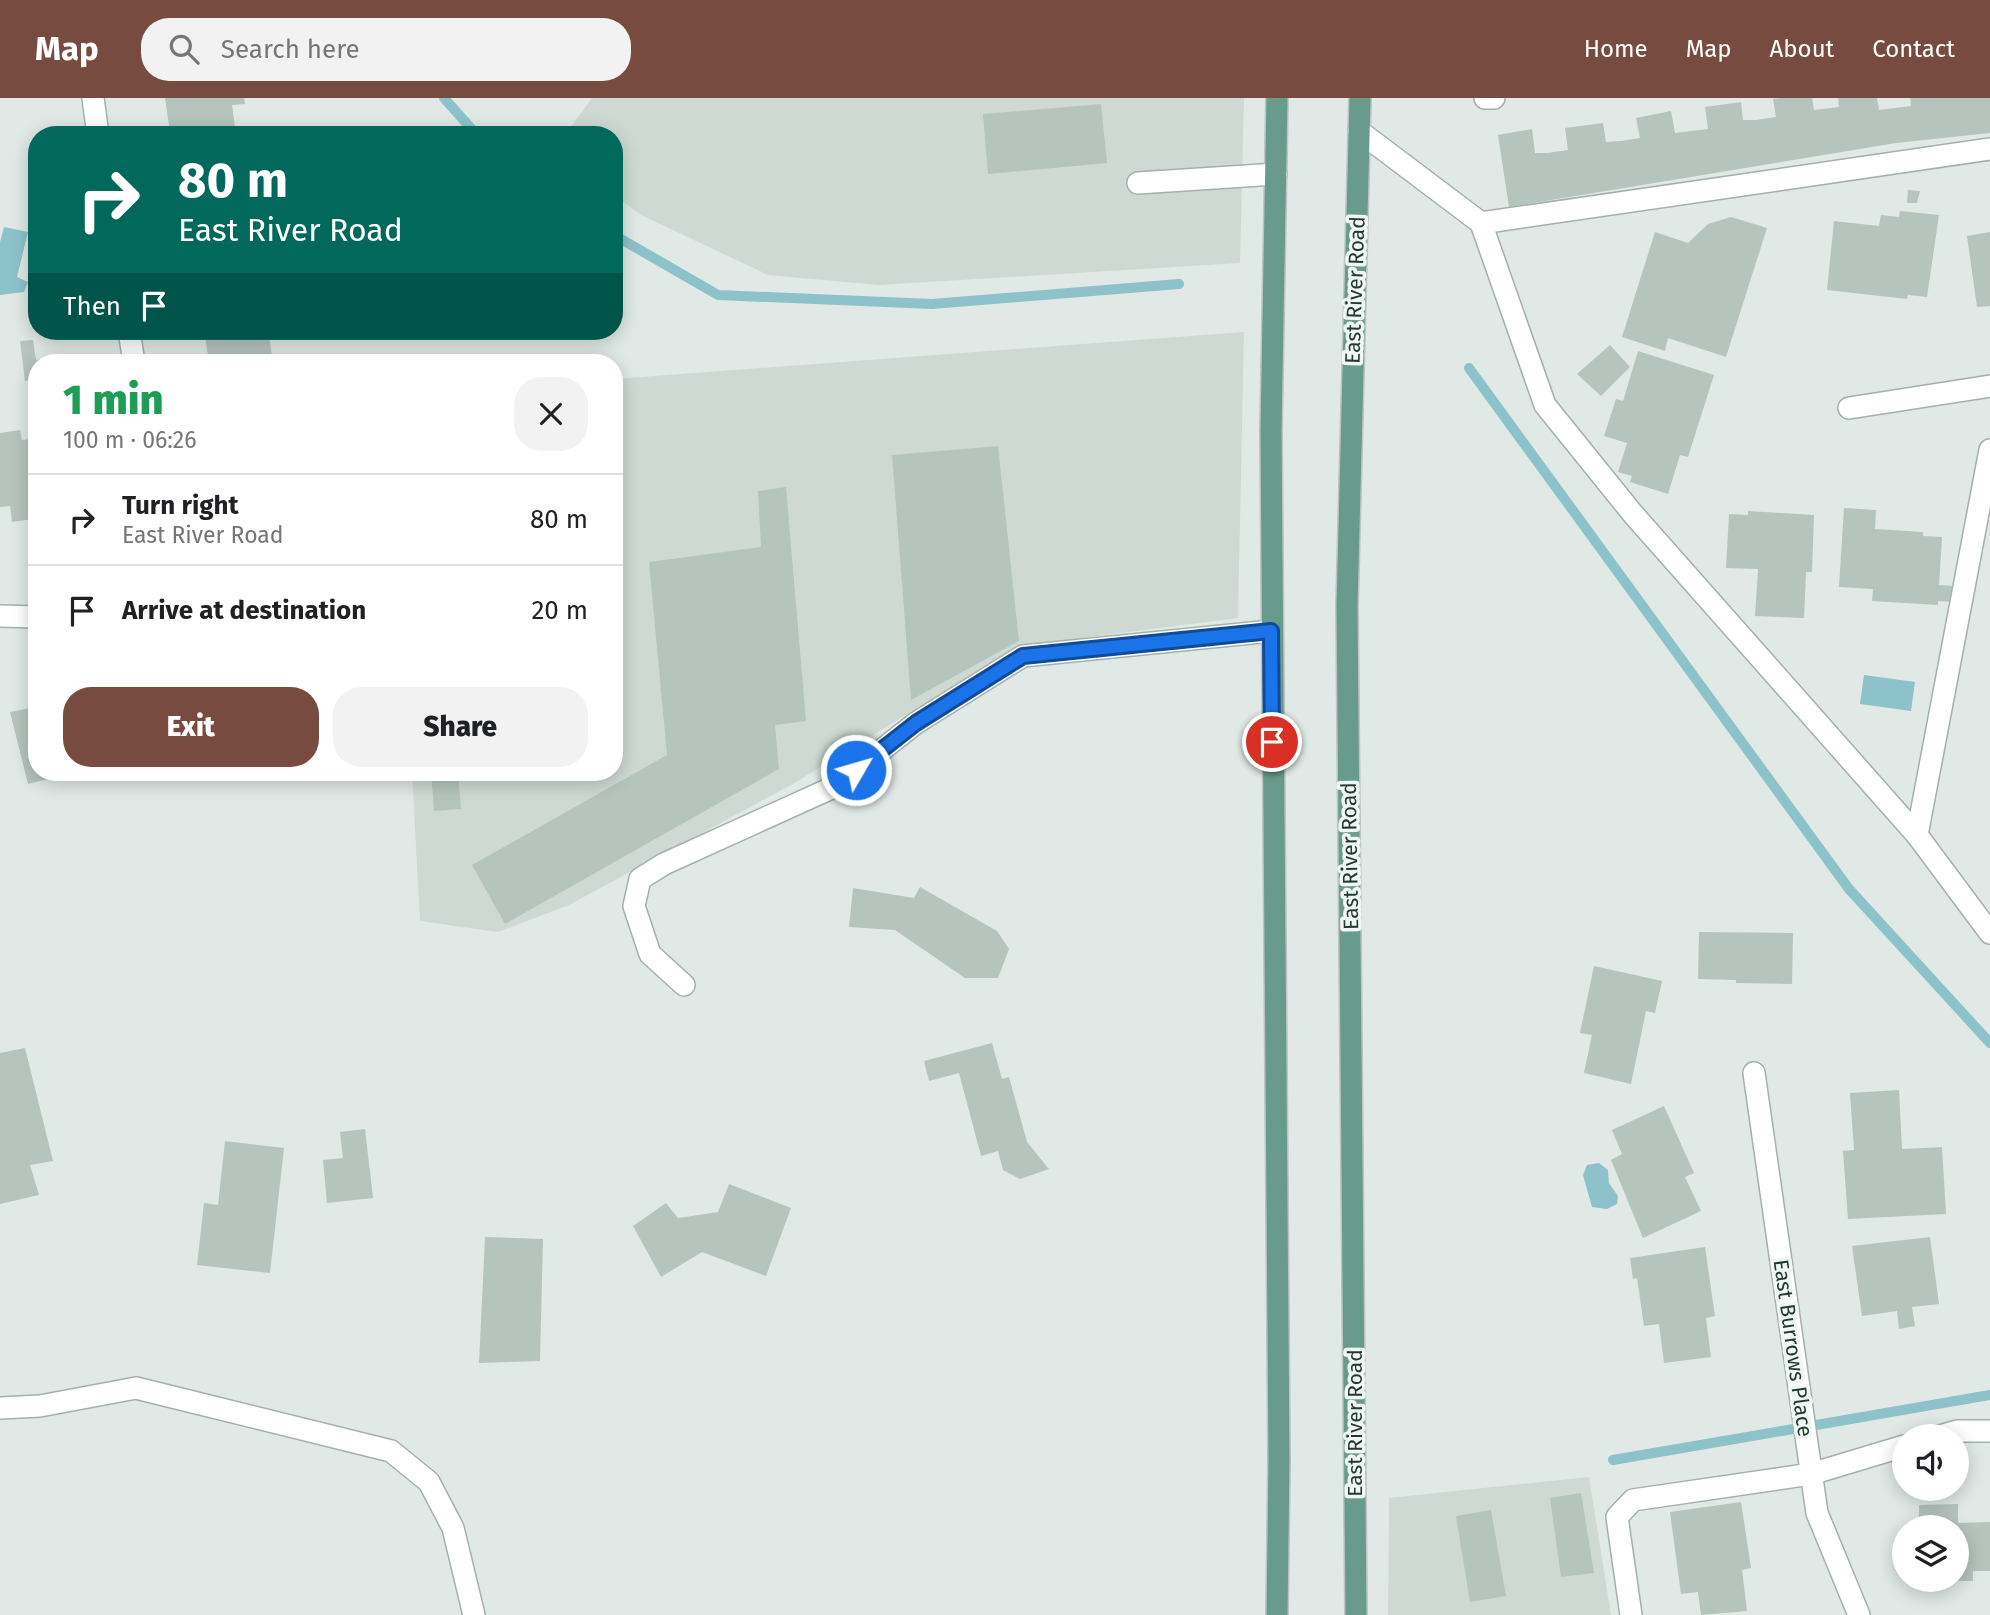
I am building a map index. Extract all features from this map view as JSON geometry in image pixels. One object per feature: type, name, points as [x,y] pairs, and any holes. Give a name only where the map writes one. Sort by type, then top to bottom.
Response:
[{"type":"main road","points":[[1277,1615],[1279,1459],[1271,430],[1278,98]]},
{"type":"main road","name":"East River Road","points":[[1356,1615],[1347,606],[1360,98]]},
{"type":"street","points":[[93,98],[97,126]]},
{"type":"street","points":[[1485,98],[1494,98]]},
{"type":"street","points":[[1359,131],[1481,223],[1545,405],[1633,514],[1917,835],[1990,933]]},
{"type":"street","points":[[1481,223],[1990,149]]},
{"type":"street","points":[[1138,183],[1276,174]]},
{"type":"street","points":[[1849,408],[1990,386]]},
{"type":"street","points":[[1917,835],[1990,450]]},
{"type":"street","points":[[0,616],[28,617]]},
{"type":"street","points":[[684,985],[650,954],[634,906],[640,879],[664,864],[836,786],[916,723],[1023,656],[1271,631]]},
{"type":"street","name":"East Burrows Place","points":[[1754,1073],[1817,1513],[1859,1615]]},
{"type":"street","points":[[0,1408],[40,1406],[136,1388],[391,1451],[429,1482],[453,1528],[474,1615]]},
{"type":"street","points":[[1969,1431],[1990,1430]]},
{"type":"street","points":[[1631,1615],[1617,1517],[1633,1500],[1811,1474],[1892,1450]]},
{"type":"shaded area","points":[[592,98],[1244,98],[1240,263],[879,285],[768,275],[641,215],[623,202],[623,126],[572,126]]},
{"type":"shaded area","points":[[1244,332],[1238,618],[1019,646],[791,785],[569,905],[498,932],[420,921],[412,781],[623,781],[623,378]]},
{"type":"shaded area","points":[[1589,1477],[1611,1615],[1388,1615],[1389,1498]]},
{"type":"water","points":[[4,227],[28,232],[17,277],[28,282],[24,292],[0,295],[0,242]]},
{"type":"water","points":[[1864,675],[1915,682],[1911,711],[1860,704]]},
{"type":"water","points":[[1599,1163],[1608,1170],[1609,1183],[1618,1196],[1617,1204],[1607,1209],[1592,1207],[1583,1175],[1587,1165]]},
{"type":"building","points":[[165,98],[244,98],[245,104],[232,105],[235,126],[169,126]]},
{"type":"building","points":[[1812,98],[1814,110],[1839,107],[1838,98],[1877,98],[1879,110],[1911,106],[1910,98],[1990,98],[1990,133],[1896,143],[1509,207],[1498,135],[1532,129],[1535,153],[1547,153],[1568,150],[1565,128],[1603,123],[1606,142],[1640,138],[1636,118],[1671,111],[1675,133],[1708,129],[1705,107],[1741,102],[1743,120],[1756,120],[1776,117],[1773,99]]},
{"type":"building","points":[[1101,104],[1107,163],[988,174],[983,114]]},
{"type":"building","points":[[1908,190],[1920,191],[1917,203],[1907,203]]},
{"type":"building","points":[[1900,211],[1939,215],[1927,297],[1908,295],[1907,299],[1827,290],[1834,221],[1879,226],[1881,215],[1899,217]]},
{"type":"building","points":[[1731,217],[1767,228],[1726,357],[1668,338],[1665,351],[1622,337],[1655,232],[1688,243],[1708,224]]},
{"type":"building","points":[[1990,232],[1990,306],[1977,307],[1967,236]]},
{"type":"building","points":[[33,340],[35,354],[28,354],[28,381],[25,381],[20,341]]},
{"type":"building","points":[[205,340],[269,340],[272,354],[208,354]]},
{"type":"building","points":[[1610,345],[1630,367],[1601,396],[1577,374]]},
{"type":"building","points":[[1638,351],[1714,375],[1688,457],[1680,455],[1668,494],[1630,482],[1632,476],[1618,472],[1627,443],[1604,436],[1616,399],[1623,401]]},
{"type":"building","points":[[20,430],[22,440],[28,439],[28,520],[12,522],[10,506],[0,507],[0,433]]},
{"type":"building","points":[[998,446],[1019,641],[911,700],[892,455]]},
{"type":"building","points":[[786,487],[806,721],[775,725],[779,769],[505,924],[472,865],[667,755],[649,562],[761,547],[758,491]]},
{"type":"building","points":[[1844,508],[1876,510],[1875,529],[1923,532],[1923,536],[1942,537],[1939,585],[1954,586],[1954,602],[1938,601],[1938,605],[1872,601],[1873,589],[1839,587]]},
{"type":"building","points":[[1748,511],[1814,515],[1812,572],[1806,572],[1804,618],[1755,616],[1758,569],[1726,568],[1729,514],[1748,515]]},
{"type":"building","points":[[28,709],[28,781],[40,781],[28,784],[10,712]]},
{"type":"building","points":[[432,781],[459,781],[461,809],[434,811]]},
{"type":"building","points":[[920,887],[997,931],[1009,949],[998,978],[965,978],[895,930],[849,927],[853,888],[914,898]]},
{"type":"building","points":[[1699,932],[1793,933],[1792,984],[1698,979]]},
{"type":"building","points":[[1594,966],[1662,981],[1655,1013],[1646,1011],[1631,1084],[1584,1073],[1592,1035],[1580,1033]]},
{"type":"building","points":[[992,1043],[1002,1079],[1009,1077],[1027,1142],[1049,1169],[1020,1179],[1003,1170],[998,1151],[981,1156],[959,1073],[929,1081],[924,1061]]},
{"type":"building","points":[[25,1048],[53,1161],[30,1165],[39,1195],[0,1204],[0,1053]]},
{"type":"building","points":[[1899,1090],[1902,1149],[1942,1147],[1946,1214],[1848,1219],[1843,1151],[1854,1150],[1850,1093]]},
{"type":"building","points":[[1664,1106],[1694,1173],[1685,1177],[1701,1211],[1643,1238],[1611,1160],[1622,1154],[1612,1130]]},
{"type":"building","points":[[365,1129],[373,1198],[327,1203],[323,1160],[343,1158],[340,1132]]},
{"type":"building","points":[[225,1141],[284,1148],[270,1273],[197,1265],[204,1203],[218,1205]]},
{"type":"building","points":[[729,1184],[791,1208],[766,1276],[702,1252],[661,1277],[633,1226],[666,1203],[678,1218],[718,1212]]},
{"type":"building","points":[[485,1237],[543,1239],[540,1361],[479,1363]]},
{"type":"building","points":[[1930,1237],[1939,1304],[1912,1307],[1915,1326],[1899,1329],[1897,1311],[1862,1316],[1852,1246]]},
{"type":"building","points":[[1705,1247],[1715,1316],[1706,1318],[1711,1357],[1664,1363],[1659,1324],[1644,1326],[1637,1278],[1633,1279],[1630,1258]]},
{"type":"building","points":[[1581,1493],[1594,1573],[1561,1577],[1550,1498]]},
{"type":"building","points":[[1741,1502],[1751,1568],[1742,1570],[1747,1611],[1701,1615],[1698,1592],[1681,1594],[1670,1512]]},
{"type":"building","points":[[1958,1504],[1958,1515],[1919,1515],[1919,1505]]},
{"type":"building","points":[[1491,1510],[1506,1596],[1470,1602],[1456,1516]]},
{"type":"building","points":[[1990,1522],[1990,1571],[1973,1571],[1973,1581],[1969,1581],[1969,1523]]},
{"type":"waterway","points":[[444,98],[469,126]]},
{"type":"waterway","points":[[623,240],[718,295],[932,304],[1179,284]]},
{"type":"waterway","points":[[1469,368],[1849,889],[1990,1043]]},
{"type":"waterway","points":[[1613,1460],[1990,1395]]},
{"type":"route","points":[[856,770],[916,723],[1023,656],[1159,640],[1271,631],[1272,742]]}]
